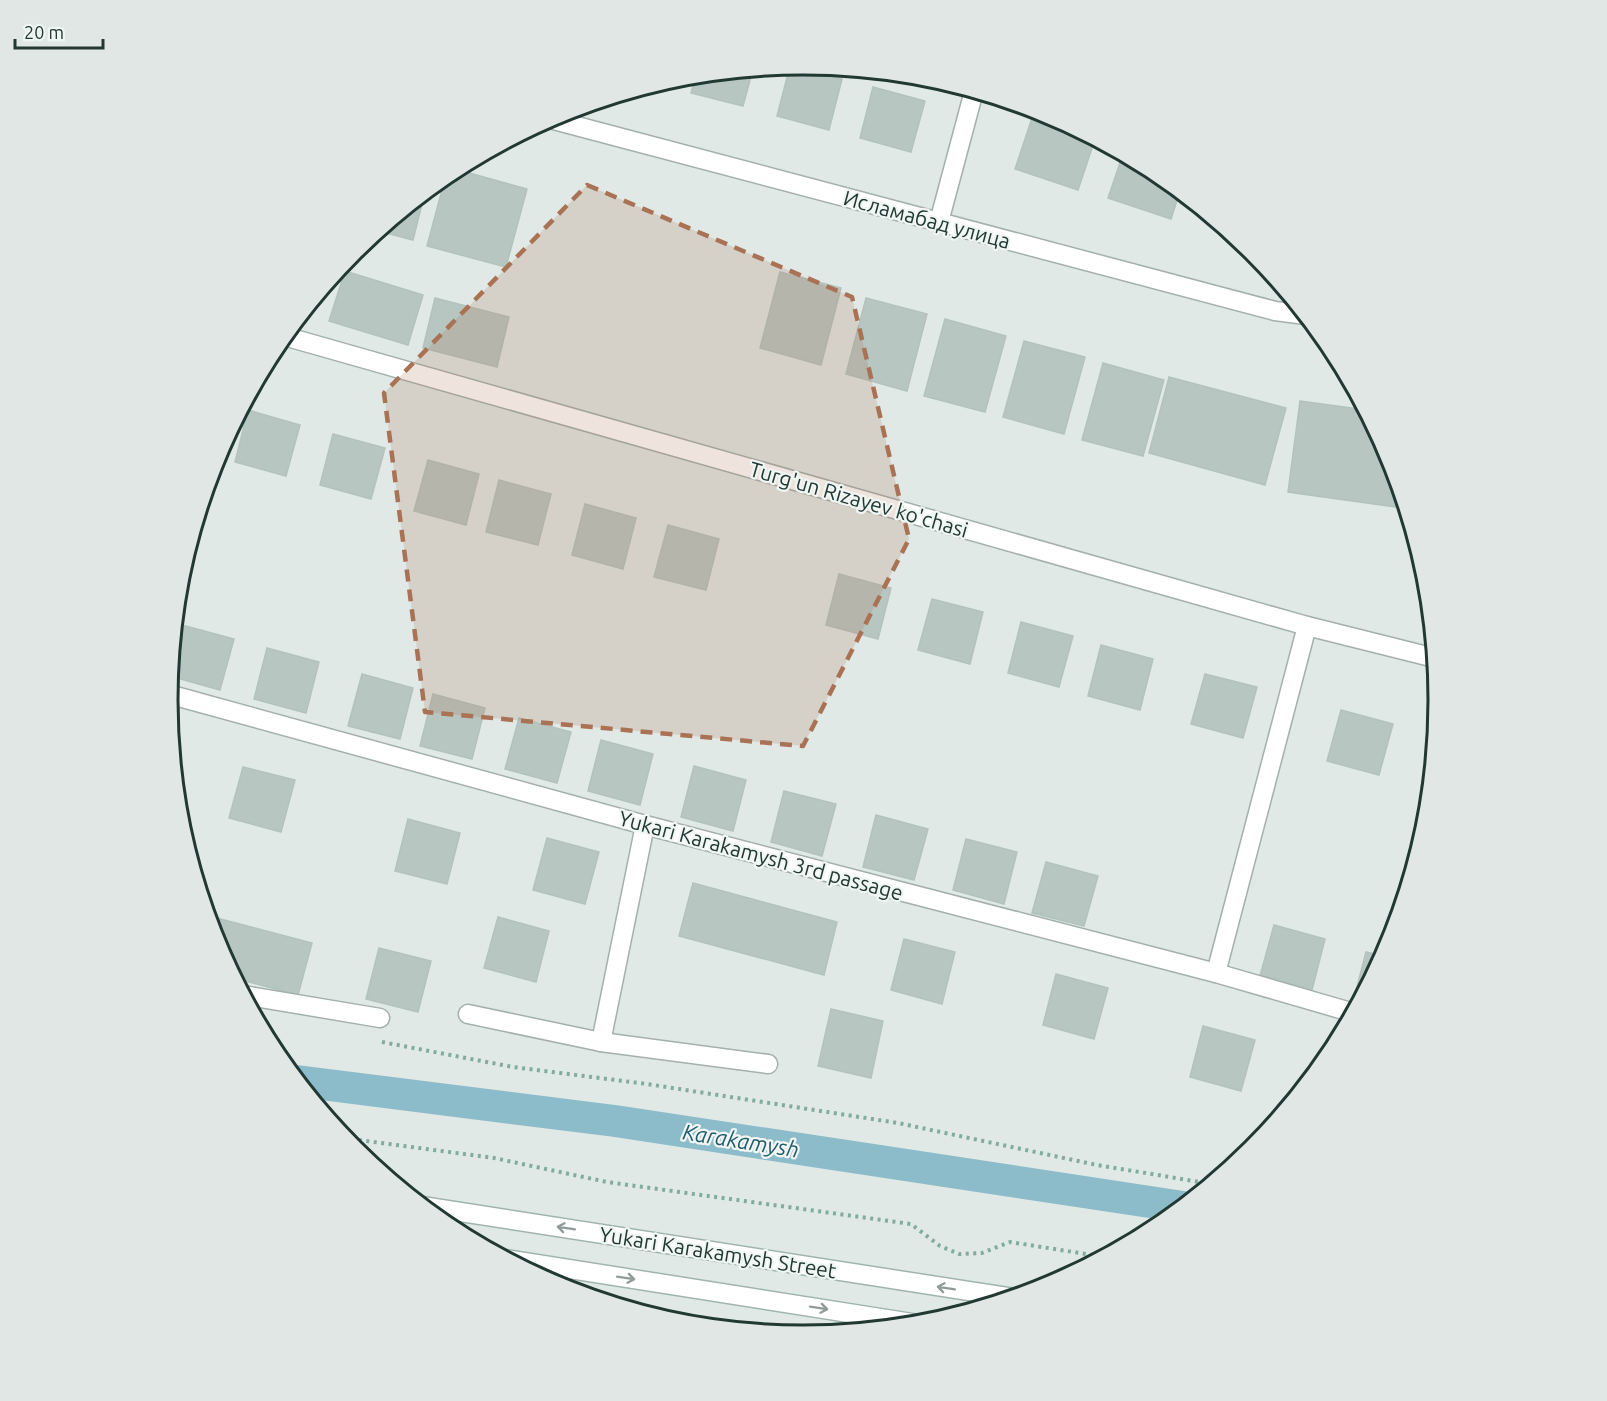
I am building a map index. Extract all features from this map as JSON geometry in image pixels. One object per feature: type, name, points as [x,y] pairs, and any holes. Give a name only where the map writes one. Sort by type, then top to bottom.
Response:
[{"type":"street","points":[[939,222],[972,98]]},
{"type":"street","name":"Исламабад улица","points":[[564,123],[1275,311],[1295,314]]},
{"type":"street","name":"Turg'un Rizayev ko'chasi","points":[[293,339],[1307,626],[1428,656]]},
{"type":"street","points":[[1216,973],[1307,626]]},
{"type":"street","name":"Yukari Karakamysh 3rd passage","points":[[178,697],[645,825],[1216,973],[1346,1011]]},
{"type":"street","points":[[601,1042],[645,825]]},
{"type":"street","points":[[253,997],[380,1018]]},
{"type":"street","points":[[468,1014],[601,1042],[768,1064]]},
{"type":"street","name":"Yukari Karakamysh Street","points":[[439,1209],[997,1295]]},
{"type":"street","name":"Yukari Karakamysh Street","points":[[531,1263],[895,1319]]},
{"type":"path","points":[[378,1041],[513,1067],[647,1084],[898,1123],[1097,1165],[1202,1182]]},
{"type":"path","points":[[358,1140],[494,1158],[607,1182],[911,1224],[940,1246],[959,1254],[982,1253],[1010,1242],[1092,1255]]},
{"type":"highlighted area","points":[[587,185],[852,297],[909,539],[803,746],[425,712],[384,393]]},
{"type":"building","points":[[788,75],[828,76],[842,79],[829,130],[777,116]]},
{"type":"building","points":[[751,77],[743,106],[691,93],[693,85]]},
{"type":"building","points":[[873,87],[925,101],[911,152],[860,138]]},
{"type":"building","points":[[1032,119],[1092,147],[1078,190],[1015,169]]},
{"type":"building","points":[[1120,162],[1177,199],[1171,219],[1108,198]]},
{"type":"building","points":[[468,173],[527,189],[506,267],[427,246],[442,190]]},
{"type":"building","points":[[422,205],[413,240],[387,233]]},
{"type":"building","points":[[348,272],[423,295],[408,345],[329,321],[343,277]]},
{"type":"building","points":[[780,272],[841,288],[821,365],[760,348]]},
{"type":"building","points":[[435,298],[509,317],[497,367],[423,348]]},
{"type":"building","points":[[866,298],[927,314],[907,391],[846,374]]},
{"type":"building","points":[[945,319],[1006,336],[985,412],[924,396]]},
{"type":"building","points":[[1024,341],[1085,357],[1064,434],[1003,417]]},
{"type":"building","points":[[1103,363],[1164,380],[1143,456],[1082,440]]},
{"type":"building","points":[[1169,377],[1286,408],[1265,485],[1149,453]]},
{"type":"building","points":[[1300,401],[1356,409],[1381,461],[1399,508],[1288,492]]},
{"type":"building","points":[[250,411],[300,425],[286,476],[235,462],[246,419]]},
{"type":"building","points":[[333,434],[385,448],[371,499],[320,485]]},
{"type":"building","points":[[428,460],[479,474],[466,525],[414,511]]},
{"type":"building","points":[[499,480],[551,494],[538,545],[486,532]]},
{"type":"building","points":[[585,504],[636,518],[623,569],[572,555]]},
{"type":"building","points":[[668,525],[719,539],[706,590],[654,577]]},
{"type":"building","points":[[839,574],[891,588],[878,639],[826,625]]},
{"type":"building","points":[[932,599],[983,612],[970,664],[918,650]]},
{"type":"building","points":[[1021,622],[1073,636],[1059,687],[1008,673]]},
{"type":"building","points":[[182,625],[234,639],[220,690],[179,678]]},
{"type":"building","points":[[1101,645],[1153,659],[1140,710],[1088,696]]},
{"type":"building","points":[[267,648],[319,662],[306,713],[254,699]]},
{"type":"building","points":[[362,674],[413,688],[400,739],[348,726]]},
{"type":"building","points":[[1205,674],[1257,687],[1243,738],[1191,724]]},
{"type":"building","points":[[433,694],[485,708],[472,759],[420,746]]},
{"type":"building","points":[[1341,710],[1393,724],[1379,775],[1327,761]]},
{"type":"building","points":[[519,718],[571,732],[557,783],[505,769]]},
{"type":"building","points":[[601,740],[653,754],[640,805],[588,791]]},
{"type":"building","points":[[694,766],[746,780],[733,831],[681,817]]},
{"type":"building","points":[[243,767],[295,780],[281,832],[229,818]]},
{"type":"building","points":[[784,791],[836,804],[822,856],[771,842]]},
{"type":"building","points":[[876,815],[928,829],[914,880],[863,867]]},
{"type":"building","points":[[408,819],[460,833],[447,884],[395,871]]},
{"type":"building","points":[[547,838],[599,852],[585,904],[533,890]]},
{"type":"building","points":[[966,839],[1017,852],[1004,904],[953,890]]},
{"type":"building","points":[[1046,862],[1098,876],[1084,926],[1032,913]]},
{"type":"building","points":[[693,883],[837,922],[824,975],[679,936]]},
{"type":"building","points":[[498,917],[549,931],[536,982],[484,968]]},
{"type":"building","points":[[217,918],[312,943],[298,995],[245,981]]},
{"type":"building","points":[[1274,925],[1325,939],[1312,990],[1260,976]]},
{"type":"building","points":[[904,939],[955,952],[942,1004],[891,990]]},
{"type":"building","points":[[379,948],[431,961],[418,1012],[366,999]]},
{"type":"building","points":[[1366,952],[1375,954],[1364,977],[1355,994]]},
{"type":"building","points":[[1056,974],[1108,988],[1094,1039],[1043,1025]]},
{"type":"building","points":[[831,1009],[883,1021],[871,1078],[818,1066]]},
{"type":"building","points":[[1203,1026],[1255,1040],[1241,1091],[1190,1077]]},
{"type":"waterway","name":"Karakamysh","points":[[308,1082],[615,1121],[1172,1205]]}]
